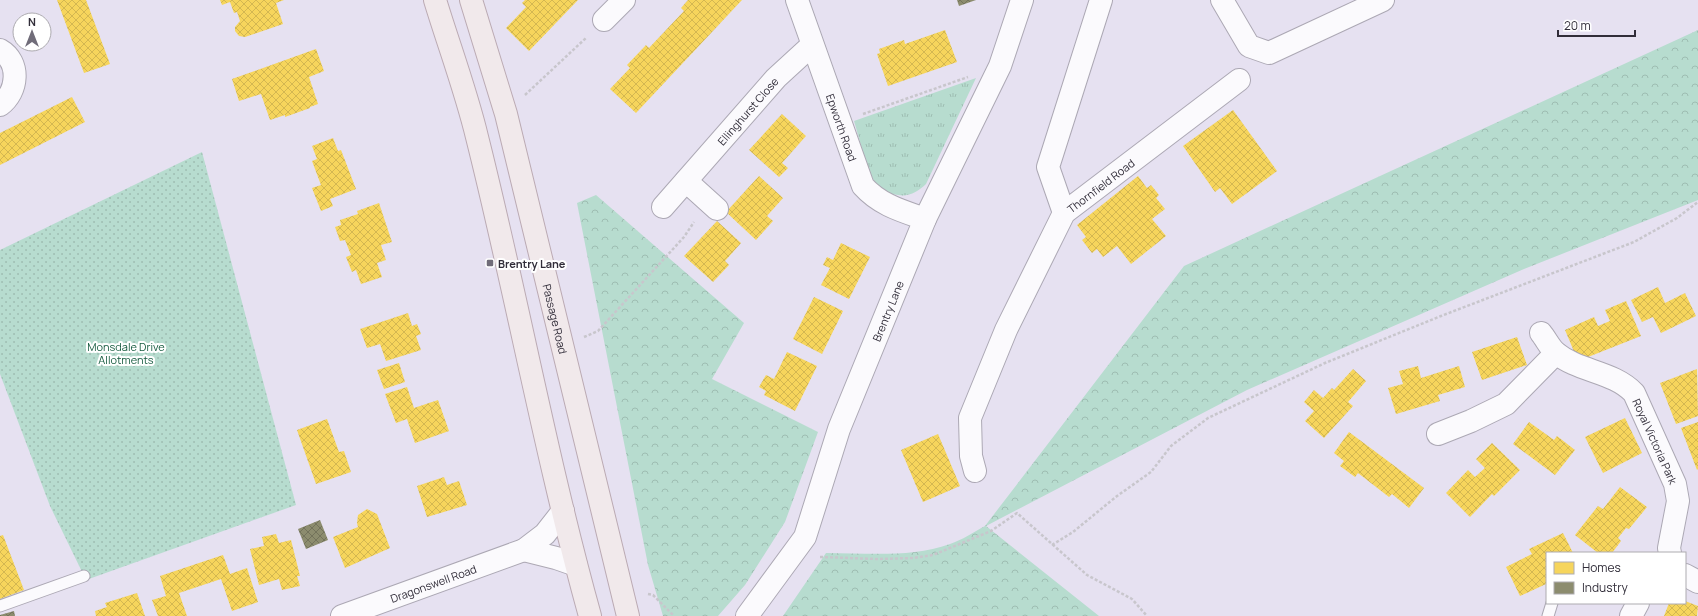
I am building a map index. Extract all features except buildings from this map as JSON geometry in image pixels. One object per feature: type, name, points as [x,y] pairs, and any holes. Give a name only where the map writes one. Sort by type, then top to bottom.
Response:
[{"type":"main road","points":[[435,0],[477,136],[563,511],[590,616]]},
{"type":"main road","name":"Passage Road","points":[[471,0],[506,114],[628,616]]},
{"type":"street","name":"Epworth Road","points":[[797,0],[863,186],[873,197],[886,205],[925,219]]},
{"type":"street","name":"Brentry Lane","points":[[747,616],[804,537],[840,429],[925,219],[1000,66],[1022,0]]},
{"type":"street","name":"Thornfield Road","points":[[1101,0],[1048,167],[1064,213],[1239,80]]},
{"type":"street","points":[[1222,0],[1249,46],[1268,53],[1383,0]]},
{"type":"street","name":"Ellinghurst Close","points":[[663,207],[776,78],[812,45]]},
{"type":"street","points":[[0,50],[5,53],[12,64],[15,76],[13,89],[9,98],[0,105]]},
{"type":"street","points":[[686,181],[711,204]]},
{"type":"street","points":[[975,471],[971,456],[970,418],[1006,330],[1064,213]]},
{"type":"street","name":"Royal Victoria Park","points":[[1541,333],[1556,353],[1573,364],[1625,383],[1634,393],[1675,484],[1678,501],[1669,548],[1670,552]]},
{"type":"street","points":[[1438,434],[1471,421],[1506,404],[1556,353]]},
{"type":"street","name":"Dragonswell Road","points":[[342,616],[524,550],[546,534],[563,511]]},
{"type":"street","points":[[524,550],[576,565]]},
{"type":"street","points":[[1686,576],[1698,582]]},
{"type":"street","points":[[1631,616],[1637,604]]},
{"type":"lane","points":[[0,606],[84,576]]},
{"type":"lane","points":[[1548,616],[1552,604]]},
{"type":"path","points":[[506,114],[619,12]]},
{"type":"path","points":[[840,122],[1000,66]]},
{"type":"path","points":[[1052,545],[1073,532],[1117,496],[1151,472],[1171,446],[1208,418],[1325,363],[1441,316],[1634,242],[1677,218],[1698,202]]},
{"type":"path","points":[[563,345],[598,331],[711,204]]},
{"type":"path","points":[[794,552],[828,558],[850,559],[913,558],[933,555],[990,531],[1017,513],[1087,575],[1132,599],[1147,616]]},
{"type":"green space","points":[[1698,30],[1698,200],[1524,269],[1247,390],[986,526],[1099,616],[783,616],[826,553],[889,554],[920,551],[954,542],[985,526],[1184,266]]},
{"type":"green space","points":[[976,78],[926,184],[917,191],[906,195],[892,194],[881,189],[873,179],[870,172],[854,121]]},
{"type":"green space","name":"Monsdale Drive Allotments","points":[[202,152],[296,505],[86,580],[50,506],[0,374],[0,250]]},
{"type":"green space","points":[[596,195],[744,323],[712,379],[818,432],[785,522],[745,585],[718,616],[663,616],[648,565],[577,203]]},
{"type":"place","name":"Brentry Lane","points":[[490,263]]}]
